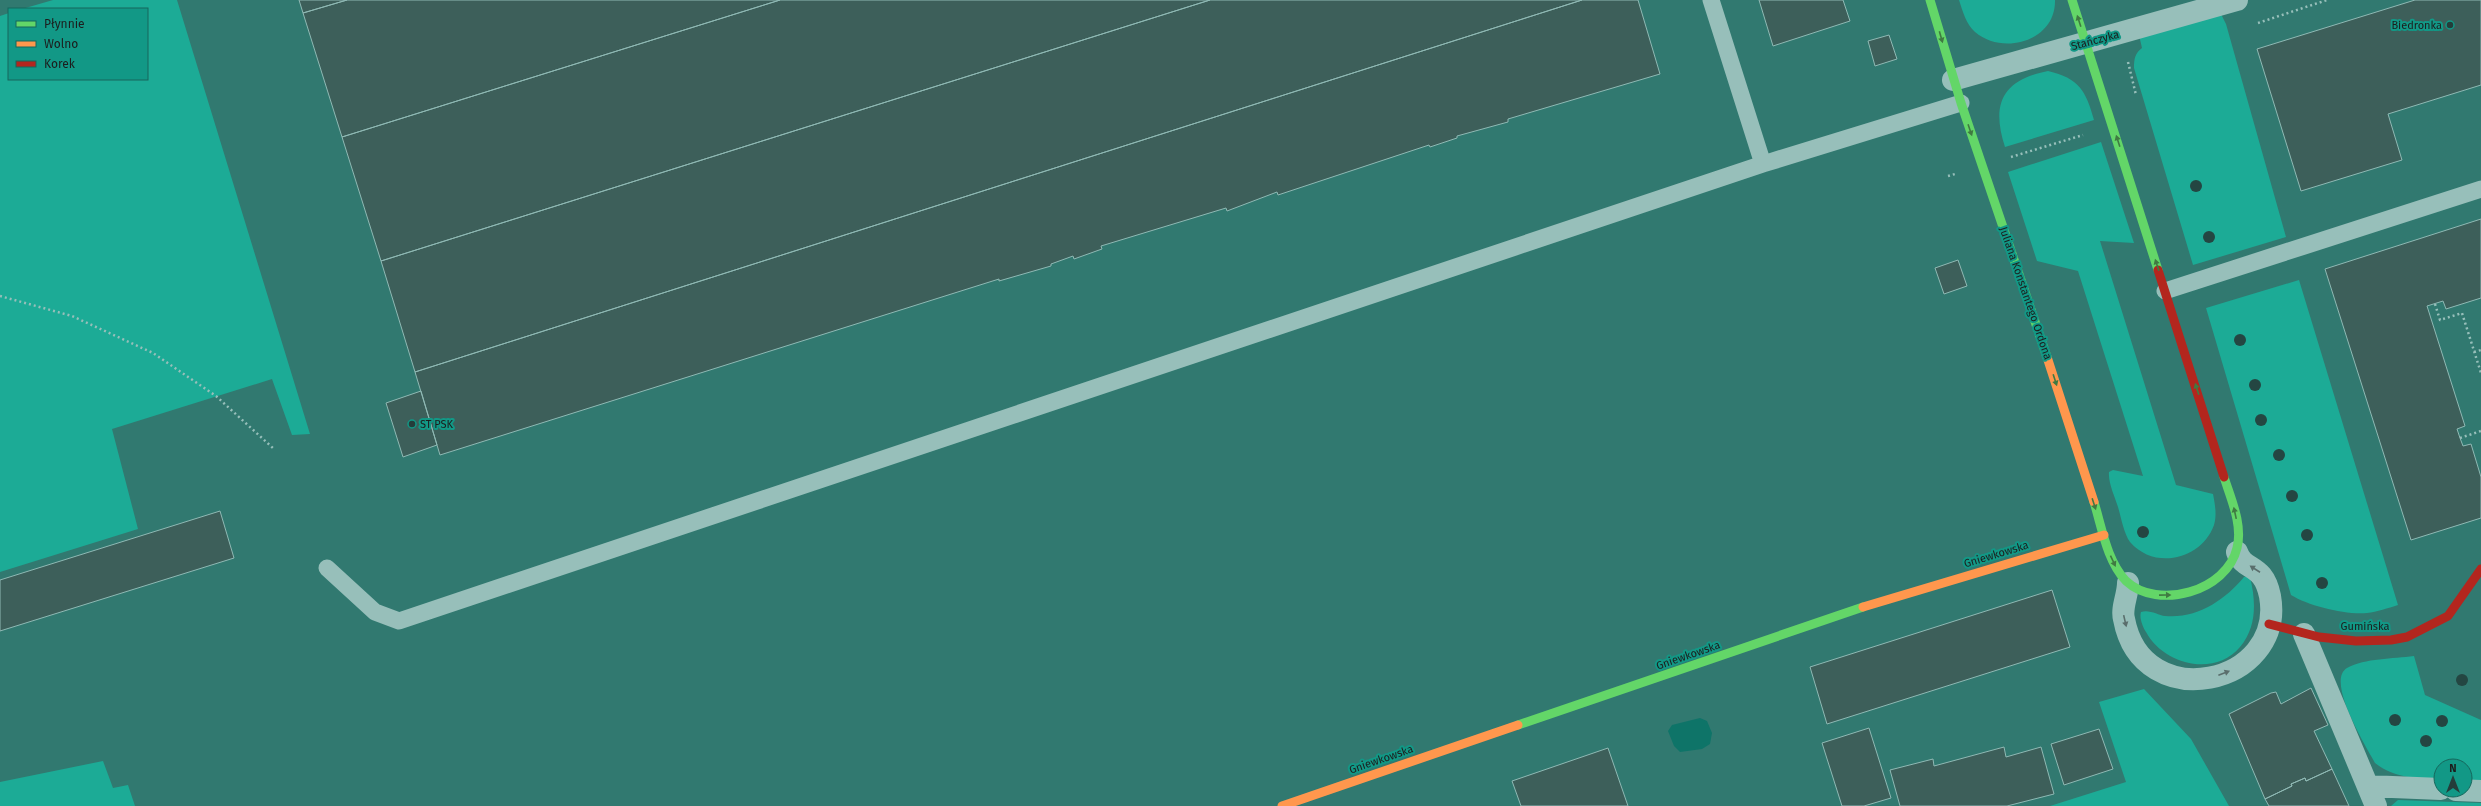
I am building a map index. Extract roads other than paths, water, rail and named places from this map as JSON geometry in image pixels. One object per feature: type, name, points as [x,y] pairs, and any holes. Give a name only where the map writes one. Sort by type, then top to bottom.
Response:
[{"type":"street","name":"Juliana Konstantego Ordona","points":[[1930,0],[1953,80],[2030,303],[2112,560],[2128,583],[2153,595],[2176,595],[2197,590],[2214,581],[2227,570],[2237,552],[2239,531],[2235,511],[2072,0]]},
{"type":"street","name":"Stańczyka","points":[[1953,80],[2237,0]]},
{"type":"street","name":"Gniewkowska","points":[[1282,806],[1897,596],[2104,535]]},
{"type":"street","points":[[2128,583],[2123,618],[2132,644],[2161,673],[2190,680],[2210,678],[2239,667],[2252,655],[2263,639],[2269,624],[2270,597],[2266,582],[2262,574],[2239,558],[2237,552]]},
{"type":"street","name":"Gumińska","points":[[2269,624],[2304,634],[2381,641],[2407,637],[2446,617],[2459,605],[2470,583],[2481,569]]},
{"type":"street","points":[[2304,634],[2372,796],[2433,790]]},
{"type":"lane","points":[[1711,0],[1763,164]]},
{"type":"lane","points":[[327,568],[375,612],[399,621],[1763,164],[1961,104]]},
{"type":"lane","points":[[2165,291],[2481,189]]},
{"type":"place","name":"Biedronka","points":[[2450,25]]},
{"type":"place","name":"ST PSK","points":[[412,424]]}]
